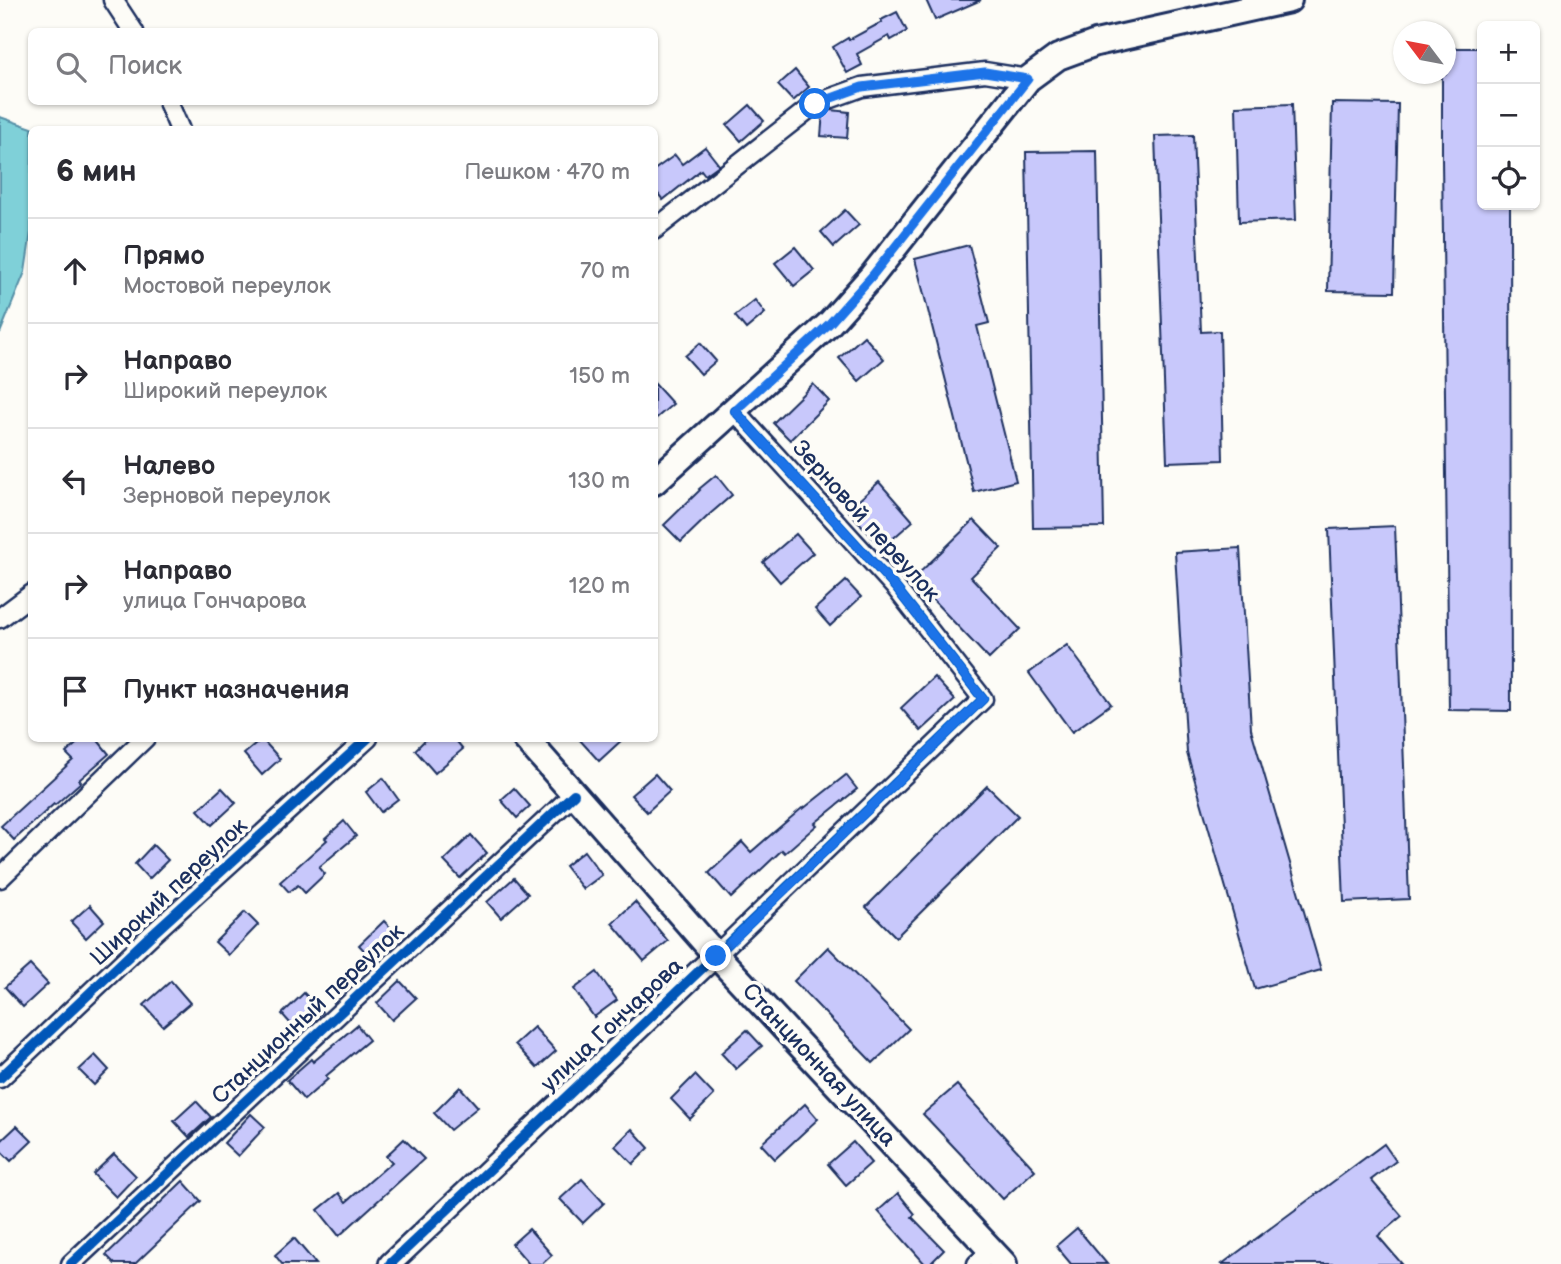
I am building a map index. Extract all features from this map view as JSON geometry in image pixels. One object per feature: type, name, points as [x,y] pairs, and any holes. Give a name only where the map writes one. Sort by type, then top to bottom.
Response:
[{"type":"main road","points":[[658,478],[830,323],[872,276],[1028,79],[1058,57],[1096,43],[1289,0]]},
{"type":"main road","name":"Станционная улица","points":[[528,742],[716,956],[991,1260]]},
{"type":"street","points":[[113,0],[131,28]]},
{"type":"street","points":[[658,227],[815,104],[862,87],[985,72],[1028,79]]},
{"type":"street","points":[[169,105],[178,126]]},
{"type":"street","name":"Зерновой переулок","points":[[735,411],[896,588],[983,699]]},
{"type":"street","points":[[0,618],[28,597]]},
{"type":"street","name":"улица Гончарова","points":[[390,1264],[983,699]]},
{"type":"street","points":[[0,878],[141,742]]},
{"type":"street","name":"Широкий переулок","points":[[0,1078],[149,937],[364,742]]},
{"type":"street","name":"Станционный переулок","points":[[71,1264],[573,794]]},
{"type":"water","points":[[0,117],[28,127],[28,252],[25,272],[0,333]]},
{"type":"building","points":[[926,0],[981,0],[935,20]]},
{"type":"building","points":[[897,12],[907,31],[891,40],[889,36],[857,54],[862,65],[847,73],[833,47]]},
{"type":"building","points":[[1456,48],[1477,48],[1477,210],[1510,210],[1511,711],[1449,710],[1442,84],[1456,84]]},
{"type":"building","points":[[795,70],[809,87],[793,101],[778,85]]},
{"type":"building","points":[[1332,103],[1398,104],[1394,292],[1328,291]]},
{"type":"building","points":[[1292,104],[1296,220],[1239,222],[1236,106]]},
{"type":"building","points":[[750,105],[764,121],[741,141],[727,125]]},
{"type":"building","points":[[831,110],[849,112],[847,138],[821,136],[823,113]]},
{"type":"building","points":[[1193,135],[1201,332],[1220,331],[1223,460],[1167,462],[1155,136]]},
{"type":"building","points":[[705,147],[719,165],[705,175],[701,170],[663,200],[658,194],[658,167],[675,155],[682,164]]},
{"type":"building","points":[[1097,151],[1104,527],[1033,528],[1026,152]]},
{"type":"building","points":[[845,210],[859,225],[834,247],[821,232]]},
{"type":"building","points":[[969,245],[989,323],[977,326],[1016,481],[974,492],[915,259]]},
{"type":"building","points":[[795,247],[814,270],[794,286],[775,263]]},
{"type":"building","points":[[755,300],[765,313],[746,329],[735,316]]},
{"type":"building","points":[[864,336],[884,359],[859,381],[839,358]]},
{"type":"building","points":[[700,343],[716,361],[701,374],[685,356]]},
{"type":"building","points":[[813,384],[829,401],[790,440],[773,423]]},
{"type":"building","points":[[658,387],[673,404],[658,417]]},
{"type":"building","points":[[716,475],[732,495],[681,542],[664,525]]},
{"type":"building","points":[[879,482],[913,521],[882,548],[848,510]]},
{"type":"building","points":[[974,520],[1001,548],[971,577],[1020,629],[989,659],[913,579]]},
{"type":"building","points":[[1395,526],[1409,899],[1344,902],[1329,529]]},
{"type":"building","points":[[796,534],[813,553],[780,582],[763,562]]},
{"type":"building","points":[[1240,548],[1251,729],[1321,970],[1255,989],[1187,753],[1175,552]]},
{"type":"building","points":[[846,581],[861,597],[830,626],[815,609]]},
{"type":"building","points":[[1067,645],[1111,704],[1072,732],[1029,673]]},
{"type":"building","points":[[934,677],[955,700],[921,731],[901,708]]},
{"type":"building","points":[[78,742],[99,742],[109,754],[14,840],[1,826],[73,760],[66,753]]},
{"type":"building","points":[[258,742],[265,742],[280,759],[262,775],[244,754]]},
{"type":"building","points":[[423,742],[457,742],[463,749],[435,773],[415,750]]},
{"type":"building","points":[[582,742],[620,742],[599,761]]},
{"type":"building","points":[[655,774],[670,791],[647,812],[631,795]]},
{"type":"building","points":[[846,775],[857,789],[815,823],[817,825],[785,853],[782,850],[731,898],[709,873],[742,842],[751,852]]},
{"type":"building","points":[[383,778],[398,799],[381,812],[366,792]]},
{"type":"building","points":[[987,786],[1018,816],[896,937],[866,907]]},
{"type":"building","points":[[222,788],[236,803],[212,825],[198,810]]},
{"type":"building","points":[[514,788],[530,806],[517,818],[501,800]]},
{"type":"building","points":[[344,821],[356,836],[319,867],[325,874],[305,893],[298,885],[289,892],[280,882]]},
{"type":"building","points":[[471,835],[487,853],[460,878],[444,861]]},
{"type":"building","points":[[153,845],[168,860],[149,879],[135,864]]},
{"type":"building","points":[[584,851],[602,875],[583,889],[565,866]]},
{"type":"building","points":[[514,878],[528,894],[501,918],[487,902]]},
{"type":"building","points":[[635,902],[668,941],[644,961],[612,923]]},
{"type":"building","points":[[90,905],[104,921],[86,938],[71,922]]},
{"type":"building","points":[[245,912],[258,925],[229,955],[215,942]]},
{"type":"building","points":[[384,921],[400,938],[374,961],[359,945]]},
{"type":"building","points":[[828,947],[909,1029],[873,1063],[794,981]]},
{"type":"building","points":[[30,965],[48,984],[23,1007],[5,987]]},
{"type":"building","points":[[597,972],[617,1000],[594,1017],[574,989]]},
{"type":"building","points":[[171,981],[190,1003],[163,1026],[144,1005]]},
{"type":"building","points":[[400,981],[416,998],[392,1020],[377,1003]]},
{"type":"building","points":[[304,993],[322,1012],[299,1033],[282,1014]]},
{"type":"building","points":[[357,1025],[369,1040],[326,1076],[328,1079],[304,1100],[287,1080]]},
{"type":"building","points":[[534,1027],[556,1051],[537,1068],[515,1044]]},
{"type":"building","points":[[747,1030],[762,1046],[736,1069],[721,1053]]},
{"type":"building","points":[[95,1055],[109,1070],[94,1085],[79,1070]]},
{"type":"building","points":[[695,1075],[714,1095],[690,1119],[671,1099]]},
{"type":"building","points":[[957,1085],[1035,1170],[1003,1199],[923,1114]]},
{"type":"building","points":[[460,1087],[478,1107],[450,1130],[434,1113]]},
{"type":"building","points":[[196,1101],[211,1117],[189,1137],[174,1121]]},
{"type":"building","points":[[805,1104],[818,1119],[775,1159],[761,1144]]},
{"type":"building","points":[[251,1114],[265,1127],[238,1156],[224,1143]]},
{"type":"building","points":[[17,1126],[32,1141],[11,1161],[0,1150],[0,1142]]},
{"type":"building","points":[[632,1129],[649,1148],[633,1164],[615,1146]]},
{"type":"building","points":[[404,1139],[424,1159],[339,1236],[318,1210],[339,1193],[346,1202],[392,1162],[386,1156]]},
{"type":"building","points":[[853,1142],[871,1163],[846,1185],[828,1164]]},
{"type":"building","points":[[1384,1144],[1396,1161],[1371,1180],[1402,1216],[1378,1236],[1402,1264],[1222,1264]]},
{"type":"building","points":[[114,1154],[136,1176],[116,1197],[93,1174]]},
{"type":"building","points":[[582,1179],[604,1203],[583,1223],[560,1199]]},
{"type":"building","points":[[183,1181],[201,1201],[135,1264],[115,1264],[106,1255]]},
{"type":"building","points":[[898,1193],[915,1214],[912,1217],[944,1250],[930,1264],[925,1264],[878,1211]]},
{"type":"building","points":[[1077,1228],[1107,1264],[1071,1264],[1056,1246]]},
{"type":"building","points":[[529,1229],[552,1255],[542,1264],[529,1264],[512,1244]]},
{"type":"building","points":[[294,1238],[316,1264],[282,1264],[275,1255]]},
{"type":"cycle path","points":[[390,1264],[983,699],[896,588],[735,411]]},
{"type":"cycle path","points":[[0,1078],[149,937],[364,742]]},
{"type":"cycle path","points":[[71,1264],[574,794]]},
{"type":"route","points":[[716,956],[983,699],[896,588],[735,411],[830,323],[872,276],[1028,79],[985,72],[862,87],[815,104]]}]
